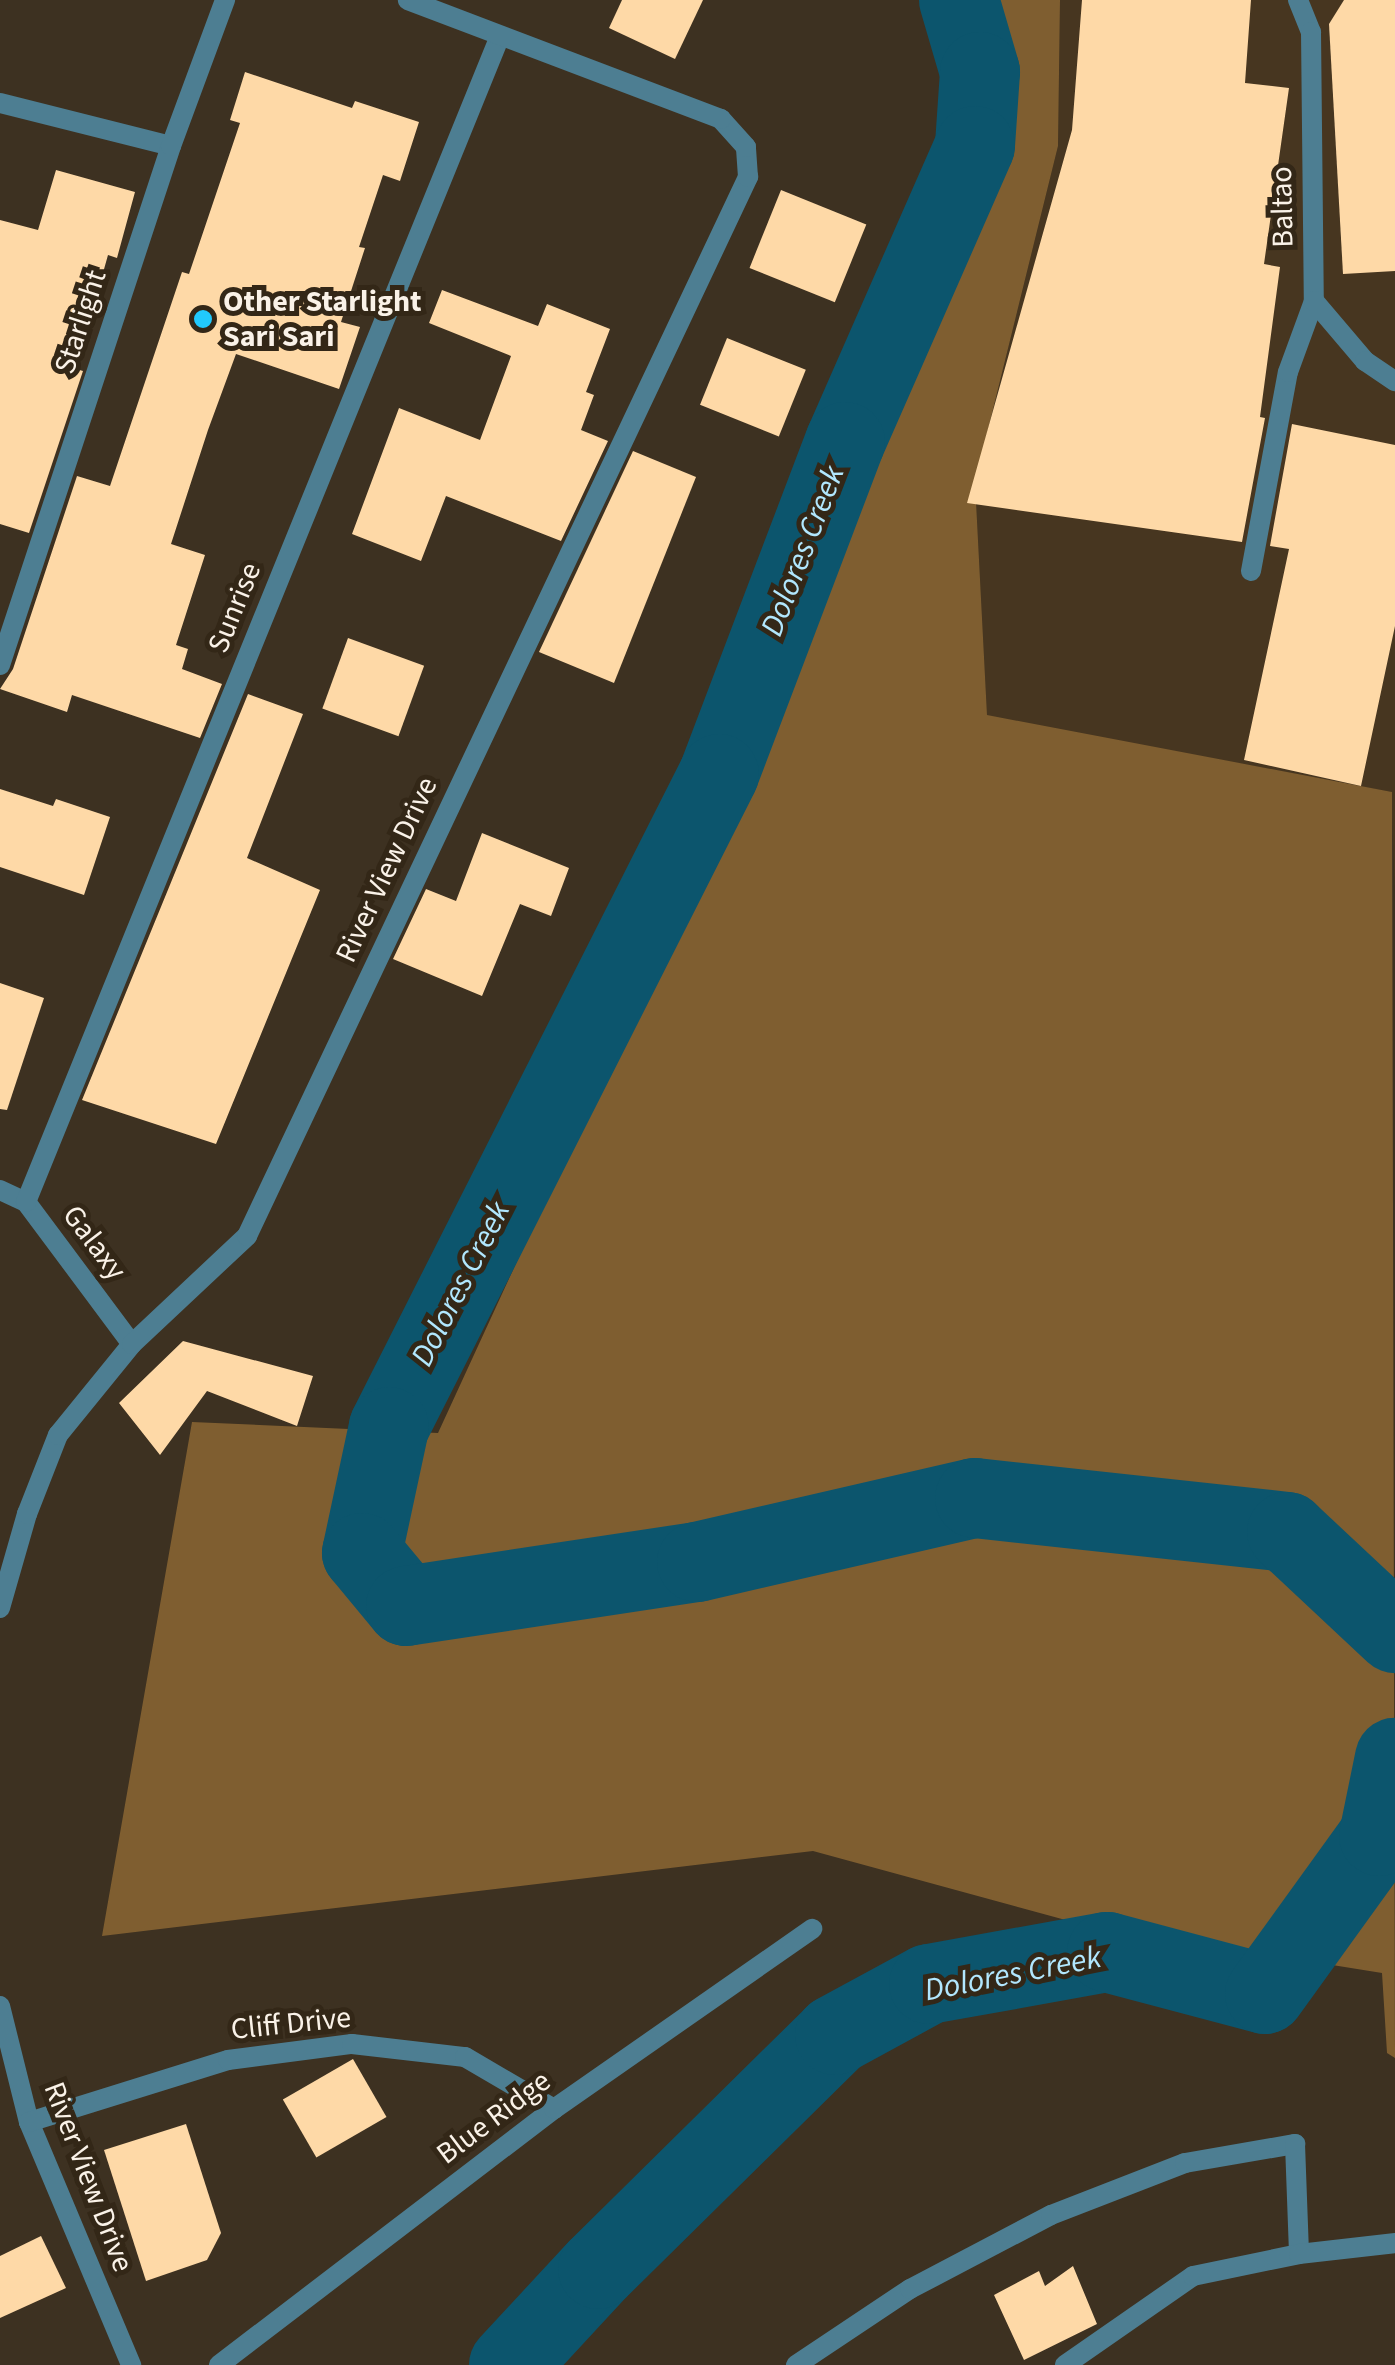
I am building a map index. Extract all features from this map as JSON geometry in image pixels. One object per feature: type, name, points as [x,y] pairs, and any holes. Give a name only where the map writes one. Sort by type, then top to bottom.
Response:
[{"type":"street","name":"Starlight","points":[[0,665],[171,146],[225,0]]},
{"type":"street","points":[[408,0],[500,36]]},
{"type":"street","name":"Baltao","points":[[1298,0],[1311,32],[1314,302]]},
{"type":"street","name":"River View Drive","points":[[0,1608],[27,1514],[58,1435],[132,1344],[248,1236],[748,177],[746,147],[721,119],[500,36]]},
{"type":"street","name":"Sunrise","points":[[26,1202],[500,36]]},
{"type":"street","points":[[0,103],[171,146]]},
{"type":"street","points":[[1252,571],[1288,372],[1314,302],[1365,361],[1395,381]]},
{"type":"street","name":"Galaxy","points":[[0,1190],[26,1202],[132,1344]]},
{"type":"street","name":"Blue Ridge","points":[[218,2365],[554,2109],[812,1929]]},
{"type":"street","name":"River View Drive","points":[[0,2006],[29,2122],[131,2365]]},
{"type":"street","name":"Cliff Drive","points":[[29,2122],[228,2060],[352,2044],[466,2057],[554,2109]]},
{"type":"street","points":[[796,2365],[910,2289],[1051,2215],[1185,2163],[1295,2144],[1299,2254]]},
{"type":"street","points":[[1074,2363],[1193,2276],[1299,2254],[1395,2243]]},
{"type":"shaded area","points":[[996,0],[1060,0],[1058,146],[975,482],[987,715],[1392,792],[1395,2058],[1387,2053],[1382,1973],[1326,1964],[1249,1970],[813,1851],[102,1936],[192,1422],[438,1433],[841,557],[998,113]]},
{"type":"shaded area","points":[[1060,0],[1395,0],[1395,894],[1391,792],[987,716],[975,482],[1058,146]]},
{"type":"building","points":[[622,0],[703,0],[675,59],[609,28]]},
{"type":"building","points":[[1082,0],[1251,0],[1245,83],[1289,88],[1264,264],[1280,267],[1260,417],[1265,418],[1242,542],[967,503],[1072,130]]},
{"type":"building","points":[[1344,0],[1395,0],[1395,271],[1343,274],[1329,24]]},
{"type":"building","points":[[245,72],[352,108],[355,101],[419,122],[400,181],[383,175],[359,247],[365,248],[341,322],[360,327],[339,389],[236,354],[208,430],[171,544],[205,555],[176,645],[188,649],[182,669],[222,684],[200,738],[72,695],[67,712],[0,689],[13,669],[77,476],[110,486],[182,272],[189,274],[240,123],[230,120]]},
{"type":"building","points":[[56,170],[135,192],[117,258],[108,255],[76,369],[83,371],[29,533],[0,524],[0,220],[38,230]]},
{"type":"building","points":[[781,190],[866,224],[835,302],[750,268]]},
{"type":"building","points":[[442,290],[538,326],[547,304],[610,329],[586,392],[594,395],[581,430],[608,441],[561,541],[446,496],[421,561],[352,534],[399,408],[480,440],[511,356],[429,323]]},
{"type":"building","points":[[727,338],[806,370],[779,437],[700,405]]},
{"type":"building","points":[[1292,424],[1395,445],[1395,626],[1361,786],[1244,760],[1289,549],[1270,546]]},
{"type":"building","points":[[633,451],[696,477],[614,683],[539,652]]},
{"type":"building","points":[[348,638],[424,666],[398,736],[322,708]]},
{"type":"building","points":[[248,694],[303,714],[247,858],[320,890],[216,1144],[82,1100]]},
{"type":"building","points":[[0,789],[53,806],[56,799],[110,817],[84,895],[0,867]]},
{"type":"building","points":[[482,833],[569,868],[551,916],[520,904],[482,996],[393,959],[426,889],[456,901]]},
{"type":"building","points":[[0,983],[44,998],[7,1110],[0,1109]]},
{"type":"building","points":[[183,1341],[313,1376],[297,1426],[207,1391],[160,1455],[119,1403]]},
{"type":"building","points":[[353,2059],[386,2117],[316,2158],[283,2100]]},
{"type":"building","points":[[186,2124],[221,2233],[207,2260],[146,2281],[104,2150]]},
{"type":"building","points":[[41,2236],[66,2288],[0,2318],[0,2256]]},
{"type":"building","points":[[1073,2266],[1097,2324],[1024,2360],[994,2295],[1039,2271],[1045,2286]]},
{"type":"waterway","name":"Dolores Creek","points":[[959,0],[980,72],[975,146],[845,442],[719,774],[389,1427],[362,1553],[406,1606],[697,1562],[975,1498],[1287,1532],[1395,1633]]},
{"type":"waterway","name":"Dolores Creek","points":[[509,2365],[598,2269],[835,2035],[929,1984],[1107,1952],[1265,1994],[1379,1836],[1395,1758]]},
{"type":"place","name":"Other Starlight Sari Sari","points":[[203,319]]}]
